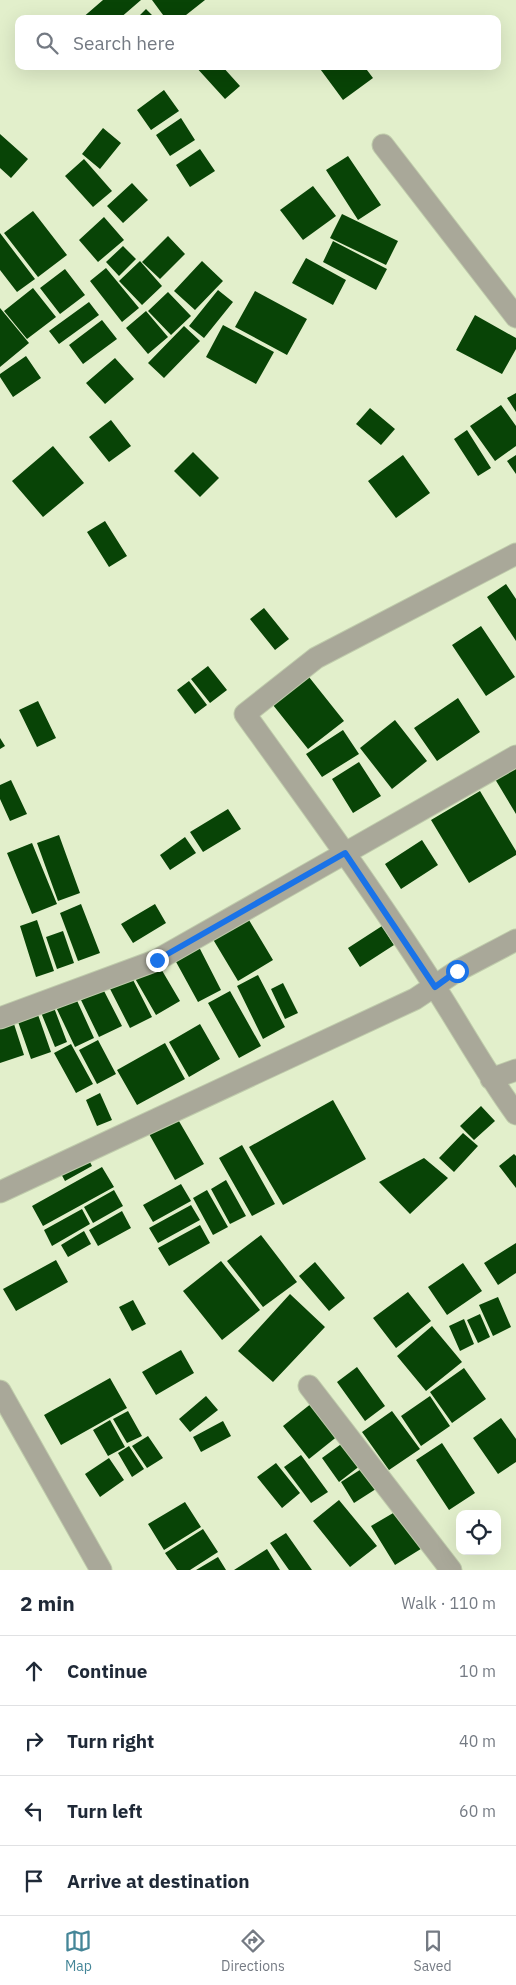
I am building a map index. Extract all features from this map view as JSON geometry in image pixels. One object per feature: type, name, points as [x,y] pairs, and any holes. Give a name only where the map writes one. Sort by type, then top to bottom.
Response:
[{"type":"street","points":[[383,145],[516,317]]},
{"type":"street","points":[[516,554],[316,658],[245,714],[345,853],[435,987],[491,1079],[516,1114]]},
{"type":"street","points":[[0,1018],[157,960],[516,756]]},
{"type":"street","points":[[0,1192],[406,1003],[435,987],[457,971],[516,940]]},
{"type":"street","points":[[491,1079],[516,1070]]},
{"type":"street","points":[[309,1386],[451,1570]]},
{"type":"street","points":[[0,1391],[101,1570]]},
{"type":"building","points":[[103,0],[141,0],[124,15],[86,15]]},
{"type":"building","points":[[152,0],[205,0],[186,15],[163,15]]},
{"type":"building","points":[[146,9],[152,15],[140,15]]},
{"type":"building","points":[[199,70],[226,70],[240,86],[225,99]]},
{"type":"building","points":[[321,70],[367,70],[373,78],[343,100]]},
{"type":"building","points":[[164,90],[179,111],[151,130],[137,110]]},
{"type":"building","points":[[181,118],[195,140],[170,156],[156,135]]},
{"type":"building","points":[[103,128],[121,143],[100,169],[82,154]]},
{"type":"building","points":[[0,134],[28,159],[11,178],[0,168]]},
{"type":"building","points":[[200,149],[215,171],[190,187],[176,165]]},
{"type":"building","points":[[348,156],[381,205],[358,220],[326,170]]},
{"type":"building","points":[[84,159],[112,191],[93,207],[65,176]]},
{"type":"building","points":[[132,183],[148,200],[123,223],[107,206]]},
{"type":"building","points":[[313,186],[336,216],[303,240],[280,210]]},
{"type":"building","points":[[33,211],[67,255],[38,277],[4,233]]},
{"type":"building","points":[[342,214],[398,241],[386,265],[330,238]]},
{"type":"building","points":[[104,217],[124,240],[98,262],[79,240]]},
{"type":"building","points":[[0,233],[35,279],[17,292],[0,270]]},
{"type":"building","points":[[168,236],[185,254],[160,279],[142,262]]},
{"type":"building","points":[[333,241],[387,269],[376,290],[323,262]]},
{"type":"building","points":[[123,246],[136,259],[119,276],[106,262]]},
{"type":"building","points":[[306,258],[346,280],[333,305],[292,283]]},
{"type":"building","points":[[140,261],[162,286],[142,305],[119,281]]},
{"type":"building","points":[[202,261],[223,281],[195,310],[174,291]]},
{"type":"building","points":[[106,268],[139,308],[122,322],[90,281]]},
{"type":"building","points":[[65,269],[85,295],[60,314],[40,288]]},
{"type":"building","points":[[33,288],[56,317],[27,339],[4,311]]},
{"type":"building","points":[[218,290],[233,302],[204,338],[189,326]]},
{"type":"building","points":[[255,291],[307,319],[287,355],[235,327]]},
{"type":"building","points":[[168,292],[191,316],[171,335],[148,311]]},
{"type":"building","points":[[89,302],[99,315],[59,344],[49,331]]},
{"type":"building","points":[[0,308],[29,343],[0,367]]},
{"type":"building","points":[[146,311],[168,337],[148,354],[126,328]]},
{"type":"building","points":[[475,315],[516,338],[516,349],[502,374],[456,350]]},
{"type":"building","points":[[102,320],[117,339],[83,364],[69,345]]},
{"type":"building","points":[[223,325],[274,352],[256,384],[206,357]]},
{"type":"building","points":[[184,326],[200,341],[164,378],[148,363]]},
{"type":"building","points":[[26,356],[41,378],[13,397],[0,374]]},
{"type":"building","points":[[115,358],[134,379],[105,404],[86,383]]},
{"type":"building","points":[[516,393],[516,412],[507,398]]},
{"type":"building","points":[[501,405],[516,426],[516,446],[495,461],[470,426]]},
{"type":"building","points":[[370,408],[395,429],[381,445],[356,424]]},
{"type":"building","points":[[111,420],[131,446],[109,462],[89,437]]},
{"type":"building","points":[[467,430],[491,468],[478,476],[454,439]]},
{"type":"building","points":[[53,446],[84,483],[43,517],[12,481]]},
{"type":"building","points":[[193,452],[219,478],[200,497],[174,471]]},
{"type":"building","points":[[403,455],[430,493],[396,518],[368,481]]},
{"type":"building","points":[[516,455],[516,474],[507,461]]},
{"type":"building","points":[[105,521],[127,556],[109,567],[87,532]]},
{"type":"building","points":[[506,584],[516,599],[516,641],[487,597]]},
{"type":"building","points":[[264,608],[289,639],[275,650],[250,619]]},
{"type":"building","points":[[481,626],[515,677],[486,696],[452,645]]},
{"type":"building","points":[[208,666],[227,690],[210,703],[191,679]]},
{"type":"building","points":[[309,677],[344,721],[308,749],[273,705]]},
{"type":"building","points":[[189,681],[207,705],[195,714],[177,690]]},
{"type":"building","points":[[458,698],[480,732],[437,761],[414,728]]},
{"type":"building","points":[[38,701],[56,738],[37,747],[19,710]]},
{"type":"building","points":[[395,720],[427,761],[392,789],[360,748]]},
{"type":"building","points":[[343,730],[359,754],[322,777],[306,754]]},
{"type":"building","points":[[0,738],[5,746],[0,749]]},
{"type":"building","points":[[516,760],[516,814],[492,774]]},
{"type":"building","points":[[359,762],[381,796],[353,813],[332,779]]},
{"type":"building","points":[[11,780],[27,814],[10,821],[0,799],[0,785]]},
{"type":"building","points":[[480,791],[516,851],[516,855],[469,883],[431,820]]},
{"type":"building","points":[[228,809],[241,829],[203,852],[190,832]]},
{"type":"building","points":[[59,835],[80,893],[58,901],[37,843]]},
{"type":"building","points":[[185,837],[196,853],[170,870],[160,855]]},
{"type":"building","points":[[422,840],[438,865],[401,889],[385,864]]},
{"type":"building","points":[[32,843],[57,904],[32,914],[7,853]]},
{"type":"building","points":[[81,904],[100,953],[78,961],[60,913]]},
{"type":"building","points":[[155,904],[166,923],[133,943],[121,924]]},
{"type":"building","points":[[246,915],[273,960],[238,981],[211,936]]},
{"type":"building","points":[[37,920],[54,971],[36,977],[20,926]]},
{"type":"building","points":[[382,926],[394,945],[360,967],[348,948]]},
{"type":"building","points":[[63,931],[74,963],[57,969],[46,937]]},
{"type":"building","points":[[199,947],[221,990],[198,1002],[175,960]]},
{"type":"building","points":[[157,962],[180,1001],[156,1015],[133,975]]},
{"type":"building","points":[[129,972],[152,1017],[130,1028],[107,983]]},
{"type":"building","points":[[258,975],[285,1027],[263,1039],[237,986]]},
{"type":"building","points":[[283,983],[298,1013],[285,1019],[271,989]]},
{"type":"building","points":[[103,989],[122,1026],[99,1037],[81,1000]]},
{"type":"building","points":[[230,991],[261,1046],[239,1058],[208,1003]]},
{"type":"building","points":[[74,994],[94,1038],[75,1047],[54,1003]]},
{"type":"building","points":[[53,1005],[67,1042],[55,1047],[40,1010]]},
{"type":"building","points":[[36,1009],[51,1052],[31,1059],[16,1016]]},
{"type":"building","points":[[14,1024],[24,1055],[0,1063],[0,1029]]},
{"type":"building","points":[[200,1024],[220,1059],[189,1077],[169,1042]]},
{"type":"building","points":[[98,1040],[116,1074],[97,1084],[79,1050]]},
{"type":"building","points":[[165,1043],[185,1079],[137,1105],[117,1070]]},
{"type":"building","points":[[71,1044],[93,1084],[76,1093],[54,1053]]},
{"type":"building","points":[[100,1093],[112,1120],[97,1126],[86,1100]]},
{"type":"building","points":[[333,1100],[366,1159],[283,1205],[249,1147]]},
{"type":"building","points":[[481,1106],[495,1121],[474,1140],[460,1126]]},
{"type":"building","points":[[176,1116],[204,1164],[175,1180],[148,1132]]},
{"type":"building","points":[[463,1133],[478,1146],[454,1172],[439,1158]]},
{"type":"building","points":[[242,1145],[275,1204],[252,1216],[219,1158]]},
{"type":"building","points":[[86,1154],[92,1166],[65,1181],[59,1170]]},
{"type":"building","points":[[514,1154],[516,1156],[516,1188],[499,1166]]},
{"type":"building","points":[[424,1158],[448,1178],[410,1214],[379,1182]]},
{"type":"building","points":[[102,1167],[114,1187],[43,1226],[32,1206]]},
{"type":"building","points":[[226,1180],[246,1216],[230,1224],[211,1189]]},
{"type":"building","points":[[181,1184],[191,1201],[153,1222],[143,1205]]},
{"type":"building","points":[[114,1190],[123,1206],[93,1223],[84,1207]]},
{"type":"building","points":[[207,1190],[228,1227],[213,1235],[193,1198]]},
{"type":"building","points":[[191,1205],[200,1220],[158,1243],[149,1228]]},
{"type":"building","points":[[82,1209],[90,1224],[52,1246],[44,1230]]},
{"type":"building","points":[[122,1211],[131,1228],[98,1246],[89,1230]]},
{"type":"building","points":[[200,1225],[210,1243],[169,1266],[158,1248]]},
{"type":"building","points":[[84,1231],[91,1244],[68,1257],[61,1245]]},
{"type":"building","points":[[261,1235],[297,1282],[263,1307],[227,1261]]},
{"type":"building","points":[[516,1243],[516,1273],[498,1285],[484,1263]]},
{"type":"building","points":[[56,1260],[68,1282],[16,1311],[3,1289]]},
{"type":"building","points":[[221,1261],[260,1310],[222,1340],[183,1291]]},
{"type":"building","points":[[315,1262],[345,1298],[329,1311],[299,1276]]},
{"type":"building","points":[[463,1263],[482,1291],[447,1315],[428,1287]]},
{"type":"building","points":[[408,1292],[431,1321],[396,1348],[373,1318]]},
{"type":"building","points":[[290,1294],[325,1327],[273,1382],[238,1351]]},
{"type":"building","points":[[498,1297],[511,1327],[493,1336],[479,1305]]},
{"type":"building","points":[[133,1300],[146,1324],[132,1331],[119,1307]]},
{"type":"building","points":[[480,1314],[490,1337],[478,1343],[467,1320]]},
{"type":"building","points":[[464,1319],[474,1344],[460,1351],[449,1326]]},
{"type":"building","points":[[432,1326],[462,1362],[426,1391],[397,1356]]},
{"type":"building","points":[[181,1350],[194,1373],[156,1395],[142,1372]]},
{"type":"building","points":[[357,1367],[385,1406],[365,1421],[337,1382]]},
{"type":"building","points":[[464,1368],[486,1399],[452,1423],[430,1392]]},
{"type":"building","points":[[110,1378],[127,1408],[61,1445],[44,1415]]},
{"type":"building","points":[[206,1396],[218,1410],[190,1432],[179,1419]]},
{"type":"building","points":[[430,1396],[450,1426],[421,1446],[401,1416]]},
{"type":"building","points":[[312,1403],[339,1435],[309,1459],[283,1426]]},
{"type":"building","points":[[128,1411],[142,1436],[127,1443],[113,1419]]},
{"type":"building","points":[[392,1411],[420,1449],[389,1470],[362,1432]]},
{"type":"building","points":[[501,1418],[516,1439],[516,1462],[498,1474],[473,1438]]},
{"type":"building","points":[[110,1420],[125,1447],[108,1456],[93,1430]]},
{"type":"building","points":[[223,1421],[231,1436],[201,1452],[193,1437]]},
{"type":"building","points":[[148,1436],[163,1458],[147,1468],[132,1446]]},
{"type":"building","points":[[344,1442],[361,1465],[339,1482],[322,1458]]},
{"type":"building","points":[[442,1443],[475,1493],[449,1510],[416,1460]]},
{"type":"building","points":[[129,1446],[144,1469],[132,1477],[118,1453]]},
{"type":"building","points":[[301,1455],[328,1492],[311,1503],[284,1467]]},
{"type":"building","points":[[109,1458],[124,1480],[100,1497],[85,1474]]},
{"type":"building","points":[[276,1463],[300,1493],[282,1508],[257,1477]]},
{"type":"building","points":[[366,1466],[379,1487],[354,1503],[341,1482]]},
{"type":"building","points":[[339,1500],[377,1546],[350,1567],[313,1521]]},
{"type":"building","points":[[185,1502],[201,1527],[164,1550],[148,1524]]},
{"type":"building","points":[[400,1509],[424,1547],[395,1565],[371,1526]]},
{"type":"building","points":[[203,1529],[218,1552],[190,1570],[177,1570],[165,1553]]},
{"type":"building","points":[[286,1533],[312,1570],[289,1570],[270,1543]]},
{"type":"building","points":[[267,1549],[280,1570],[234,1570]]},
{"type":"building","points":[[218,1557],[226,1570],[196,1570]]},
{"type":"route","points":[[157,960],[345,853],[435,987],[457,971]]}]
